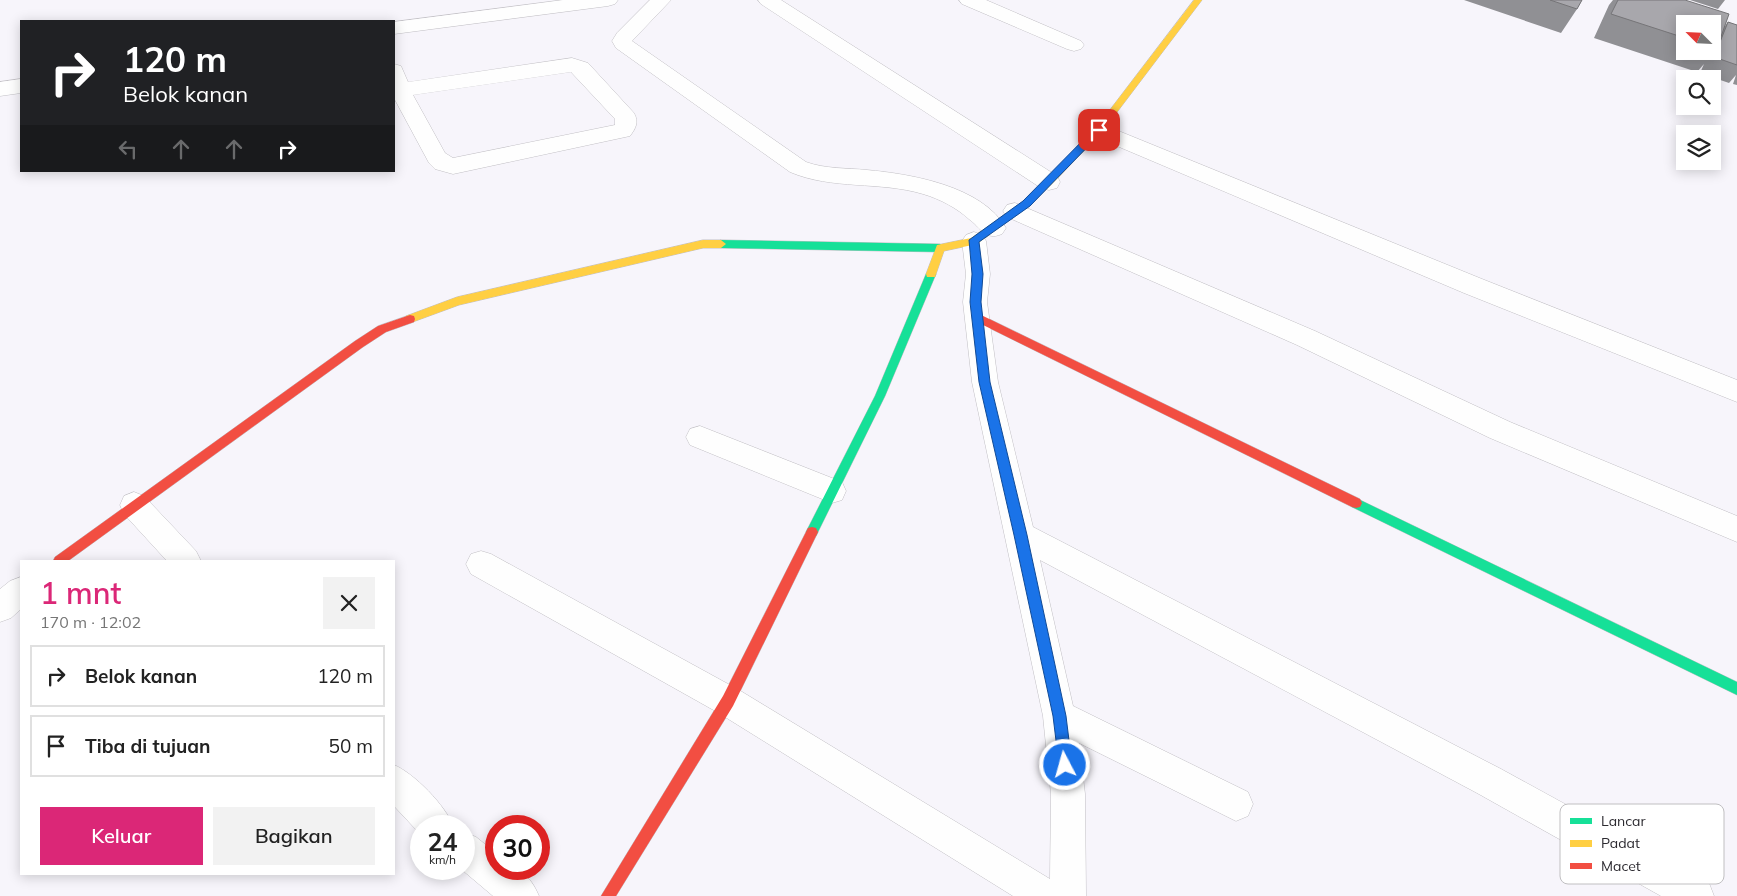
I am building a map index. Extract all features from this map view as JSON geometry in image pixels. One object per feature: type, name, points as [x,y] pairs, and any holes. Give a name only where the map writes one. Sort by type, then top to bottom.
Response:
[{"type":"street","points":[[395,28],[608,0]]},
{"type":"street","points":[[661,0],[624,37],[623,44],[798,167],[816,172],[919,184],[953,196],[981,223]]},
{"type":"street","points":[[768,0],[1049,182]]},
{"type":"street","points":[[969,0],[1074,45]]},
{"type":"street","points":[[60,560],[358,344],[382,330],[457,301],[703,244],[940,248],[981,223],[1015,212],[1049,182],[1099,130],[1198,0]]},
{"type":"street","points":[[572,66],[581,68],[626,118],[626,126],[622,131],[603,135],[453,166],[443,164],[437,158],[397,80],[572,66]]},
{"type":"street","points":[[0,89],[20,86]]},
{"type":"street","points":[[1099,130],[1473,286],[1737,391]]},
{"type":"street","points":[[1015,212],[1306,338],[1500,430],[1737,529]]},
{"type":"street","points":[[981,223],[975,302],[979,345],[985,382],[1059,716],[1068,794],[1068,896]]},
{"type":"street","points":[[608,896],[728,701],[880,396],[938,258],[940,248]]},
{"type":"street","points":[[977,317],[1737,689]]},
{"type":"street","points":[[700,437],[832,491]]},
{"type":"street","points":[[134,505],[185,560]]},
{"type":"street","points":[[1020,535],[1489,781],[1560,820]]},
{"type":"street","points":[[481,564],[728,701],[893,804],[1046,896]]},
{"type":"street","points":[[0,608],[20,592]]},
{"type":"street","points":[[1059,716],[1236,804]]},
{"type":"street","points":[[395,783],[426,815]]},
{"type":"street","points":[[475,858],[521,896]]},
{"type":"street","points":[[1674,884],[1696,896]]},
{"type":"building","points":[[1550,0],[1582,0],[1577,9]]},
{"type":"building","points":[[1618,0],[1685,0],[1729,14],[1721,37],[1721,15],[1676,15],[1676,35],[1611,14]]},
{"type":"building","points":[[1728,22],[1737,25],[1737,65],[1721,59],[1721,40]]},
{"type":"traffic: fast","points":[[721,244],[940,248]]},
{"type":"traffic: fast","points":[[812,532],[880,396],[931,274]]},
{"type":"traffic: fast","points":[[1356,503],[1737,689]]},
{"type":"traffic: slow","points":[[931,274],[940,248],[974,241],[1027,203],[1049,182],[1099,130],[1198,0]]},
{"type":"traffic: slow","points":[[410,319],[457,301],[703,244],[721,244]]},
{"type":"traffic: jam","points":[[977,317],[1356,503]]},
{"type":"traffic: jam","points":[[60,560],[359,344],[382,329],[410,319]]},
{"type":"traffic: jam","points":[[608,896],[728,701],[812,532]]},
{"type":"route","points":[[1065,765],[1059,716],[985,382],[975,302],[978,274],[974,240],[994,228],[1027,203],[1099,130]]}]
